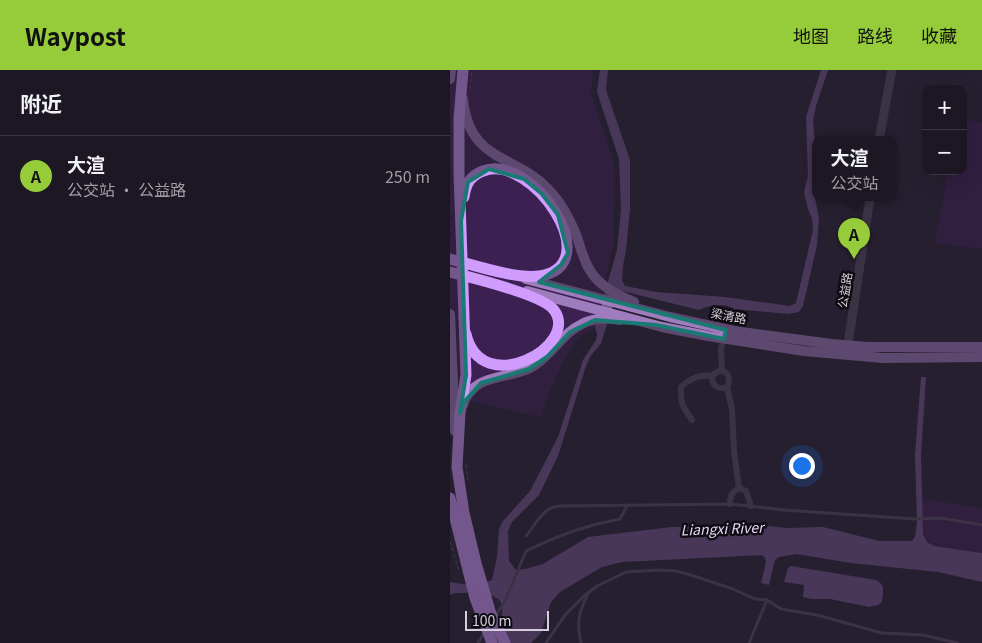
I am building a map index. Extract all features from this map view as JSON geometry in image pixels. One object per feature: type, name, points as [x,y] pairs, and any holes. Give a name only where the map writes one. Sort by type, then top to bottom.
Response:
[{"type":"highway","points":[[458,76],[466,375],[456,457],[464,513],[466,563],[505,643]]},
{"type":"highway","points":[[450,259],[502,272],[538,276],[551,273],[561,265],[568,253],[567,239],[558,215],[542,194],[524,179],[503,171],[489,169],[476,174],[468,182],[461,221]]},
{"type":"highway","points":[[450,272],[483,280],[545,302],[554,309],[558,318],[558,328],[554,338],[542,351],[510,366],[493,364],[478,356],[468,342],[464,323]]},
{"type":"highway","points":[[450,498],[475,598],[492,643]]},
{"type":"main road","points":[[451,70],[458,76],[464,108],[469,124],[478,141],[491,153],[528,172],[547,188],[565,210],[591,273],[623,301]]},
{"type":"main road","points":[[502,272],[597,297],[623,301]]},
{"type":"main road","points":[[483,280],[595,308],[617,317]]},
{"type":"main road","name":"梁清路","points":[[623,301],[725,334],[846,356],[883,358],[982,357]]},
{"type":"main road","points":[[450,314],[456,457]]},
{"type":"main road","points":[[460,414],[464,402],[481,383],[494,377],[529,369],[547,357],[570,332],[582,324],[617,317]]},
{"type":"main road","name":"梁清路","points":[[617,317],[656,325],[725,334],[848,345],[920,348],[982,347]]},
{"type":"street","points":[[881,136],[892,70]]},
{"type":"street","name":"公益路","points":[[846,356],[870,201]]},
{"type":"street","points":[[722,371],[722,348],[725,334]]},
{"type":"street","points":[[692,420],[684,410],[680,400],[681,387],[688,380],[702,374],[713,376],[722,371]]},
{"type":"street","points":[[722,371],[729,377],[727,387],[732,409],[734,451],[739,488]]},
{"type":"street","points":[[713,376],[712,380],[717,388],[727,387]]},
{"type":"street","points":[[730,504],[730,497],[739,488]]},
{"type":"street","points":[[739,488],[746,491],[751,506]]},
{"type":"lane","points":[[526,536],[548,509],[553,506],[730,504],[784,510],[914,519],[941,518],[982,525]]},
{"type":"lane","points":[[478,643],[504,601],[526,551],[549,539],[599,523],[620,519],[628,505]]},
{"type":"lane","points":[[546,643],[565,615],[597,586],[626,572],[658,570],[676,571],[691,575],[733,589],[755,599],[767,600],[781,609],[817,615],[882,634],[923,635],[957,643]]},
{"type":"lane","points":[[581,643],[577,623],[589,592]]},
{"type":"lane","points":[[749,643],[767,600]]},
{"type":"path","points":[[450,541],[466,563]]},
{"type":"path","points":[[494,595],[498,603]]},
{"type":"path","points":[[501,612],[515,643]]},
{"type":"highlighted area","points":[[489,169],[524,179],[542,194],[558,215],[568,253],[561,265],[539,282],[726,330],[724,339],[656,325],[595,320],[570,332],[547,357],[529,369],[481,383],[464,402],[460,413],[466,375],[461,221],[468,182]]},
{"type":"shaded area","points":[[450,70],[593,70],[591,92],[612,158],[615,176],[613,246],[594,328],[578,339],[572,347],[556,376],[540,417],[470,401],[450,403]]},
{"type":"shaded area","points":[[967,120],[982,123],[982,249],[935,243],[947,175],[967,175]]},
{"type":"shaded area","points":[[922,499],[982,508],[982,553],[934,546],[929,542],[925,537],[922,525]]},
{"type":"water","name":"Liangxi River","points":[[600,70],[608,70],[606,90],[630,160],[630,209],[622,280],[625,286],[656,292],[725,297],[790,306],[796,303],[813,230],[812,219],[804,192],[808,176],[806,117],[821,70],[828,70],[816,106],[813,121],[814,136],[812,136],[812,201],[815,201],[819,218],[817,245],[803,306],[799,312],[788,314],[734,309],[726,305],[712,306],[699,310],[618,290],[601,343],[590,357],[585,369],[558,456],[539,495],[512,522],[508,531],[509,561],[516,570],[543,564],[588,537],[672,527],[823,527],[879,541],[912,541],[915,537],[917,522],[915,455],[921,377],[926,377],[921,455],[923,534],[927,542],[934,546],[982,553],[982,582],[938,572],[851,563],[797,554],[779,557],[775,560],[769,585],[761,583],[766,562],[762,555],[622,562],[602,567],[560,592],[551,602],[541,633],[531,643],[485,643],[502,615],[501,602],[497,598],[486,594],[465,593],[450,595],[450,582],[475,586],[492,580],[497,557],[499,529],[503,521],[530,491],[558,437],[583,360],[596,340],[595,327],[617,250],[621,209],[619,159],[597,91]]},
{"type":"water","points":[[791,566],[876,580],[883,587],[882,602],[869,607],[830,599],[803,597],[804,585],[784,582],[788,568]]},
{"type":"place","name":"大渲","points":[[854,259]]}]
